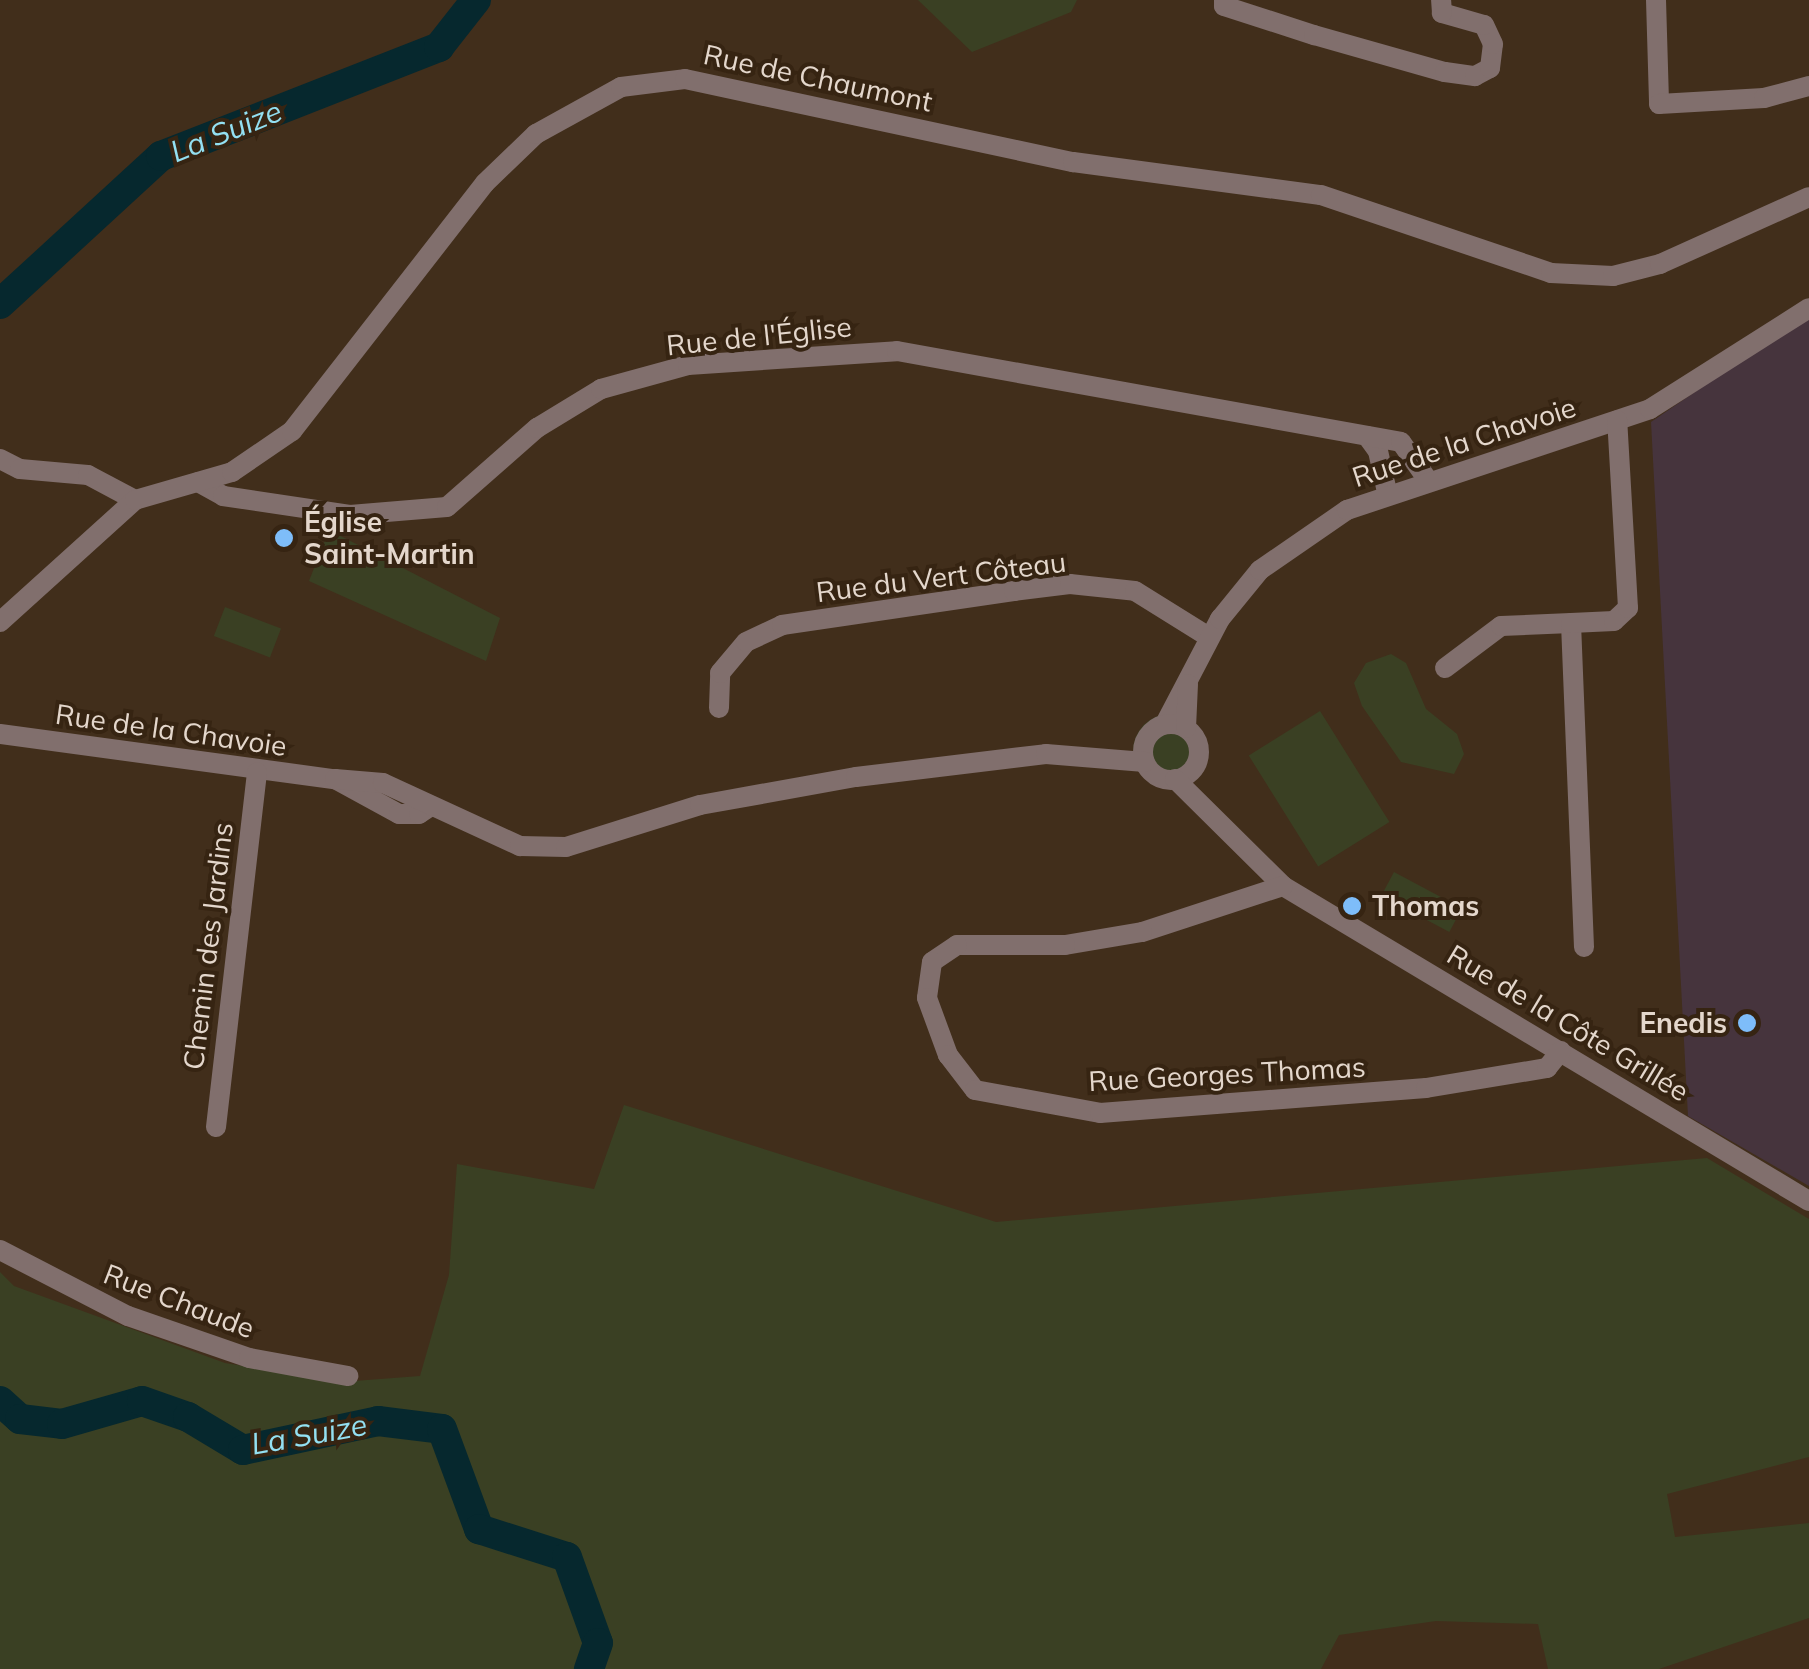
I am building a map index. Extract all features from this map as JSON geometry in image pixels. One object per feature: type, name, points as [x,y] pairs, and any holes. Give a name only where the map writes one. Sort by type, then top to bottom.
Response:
[{"type":"street","points":[[1224,0],[1224,6],[1314,36],[1445,72],[1474,76],[1490,68],[1493,44],[1484,25],[1442,13],[1441,0]]},
{"type":"street","points":[[1656,0],[1659,104],[1764,98],[1809,86]]},
{"type":"street","name":"Rue de Chaumont","points":[[0,622],[135,500],[232,472],[292,431],[485,183],[536,134],[583,103],[654,80],[804,102],[1073,162],[1321,195],[1551,273],[1613,276],[1660,264],[1809,197]]},
{"type":"street","name":"Rue de la Chavoie","points":[[1165,724],[1209,637],[1260,570],[1348,510],[1388,492],[1617,420],[1700,380],[1809,308]]},
{"type":"street","name":"Rue de l'Église","points":[[198,482],[224,496],[350,514],[447,508],[537,428],[601,389],[688,365],[897,351],[1401,442],[1427,479]]},
{"type":"street","points":[[1446,668],[1501,626],[1614,621],[1628,608],[1617,420]]},
{"type":"street","points":[[1367,436],[1378,451],[1388,492]]},
{"type":"street","points":[[0,459],[20,468],[88,476],[135,500]]},
{"type":"street","name":"Rue du Vert Côteau","points":[[719,708],[720,673],[746,642],[782,625],[1014,591],[1070,584],[1135,592],[1209,637]]},
{"type":"street","points":[[1571,622],[1584,948]]},
{"type":"street","name":"Rue de la Chavoie","points":[[1186,728],[1188,684]]},
{"type":"street","points":[[1198,760],[1175,779],[1157,776],[1145,762],[1144,743],[1165,724],[1186,728],[1198,742],[1209,813]]},
{"type":"street","name":"Rue de la Chavoie","points":[[0,734],[256,772],[334,779],[399,814],[419,814],[431,806],[520,846],[566,847],[700,805],[856,777],[1046,754],[1145,762]]},
{"type":"street","name":"Chemin des Jardins","points":[[216,1128],[256,772]]},
{"type":"street","name":"Rue de la Côte Grillée","points":[[1175,779],[1282,886],[1809,1201]]},
{"type":"street","name":"Rue Georges Thomas","points":[[1282,886],[1142,932],[1065,945],[956,944],[932,962],[927,998],[948,1055],[975,1090],[1100,1113],[1426,1088],[1547,1068],[1561,1051]]},
{"type":"street","name":"Rue Chaude","points":[[0,1250],[128,1316],[249,1358],[348,1376]]},
{"type":"shaded area","points":[[1809,314],[1809,1186],[1688,1116],[1651,422]]},
{"type":"green space","points":[[918,0],[1077,0],[1071,12],[972,52]]},
{"type":"green space","points":[[329,530],[500,618],[486,661],[309,581]]},
{"type":"green space","points":[[225,607],[281,629],[270,657],[214,636]]},
{"type":"green space","points":[[1391,654],[1406,663],[1426,709],[1457,734],[1464,754],[1454,774],[1401,762],[1362,706],[1354,683],[1366,663]]},
{"type":"green space","points":[[1320,711],[1389,822],[1318,867],[1249,756]]},
{"type":"green space","points":[[1170,714],[1196,725],[1207,751],[1196,777],[1170,788],[1144,777],[1133,751],[1144,725]]},
{"type":"green space","points":[[1394,872],[1462,908],[1449,932],[1381,896]]},
{"type":"green space","points":[[624,1105],[996,1222],[1707,1158],[1809,1219],[1809,1457],[1667,1494],[1675,1537],[1809,1523],[1809,1618],[1659,1669],[1548,1669],[1538,1624],[1436,1621],[1339,1635],[1321,1669],[0,1669],[0,1272],[14,1286],[225,1363],[341,1382],[420,1376],[449,1275],[457,1164],[594,1189]]},
{"type":"waterway","name":"La Suize","points":[[0,304],[161,156],[439,47],[476,0]]},
{"type":"waterway","name":"La Suize","points":[[0,1401],[20,1419],[62,1424],[142,1401],[188,1417],[243,1450],[378,1421],[442,1429],[479,1529],[567,1557],[598,1643],[589,1669]]},
{"type":"place","name":"Église Saint-Martin","points":[[284,538]]},
{"type":"place","name":"Thomas","points":[[1352,906]]},
{"type":"place","name":"Enedis","points":[[1747,1023]]}]
